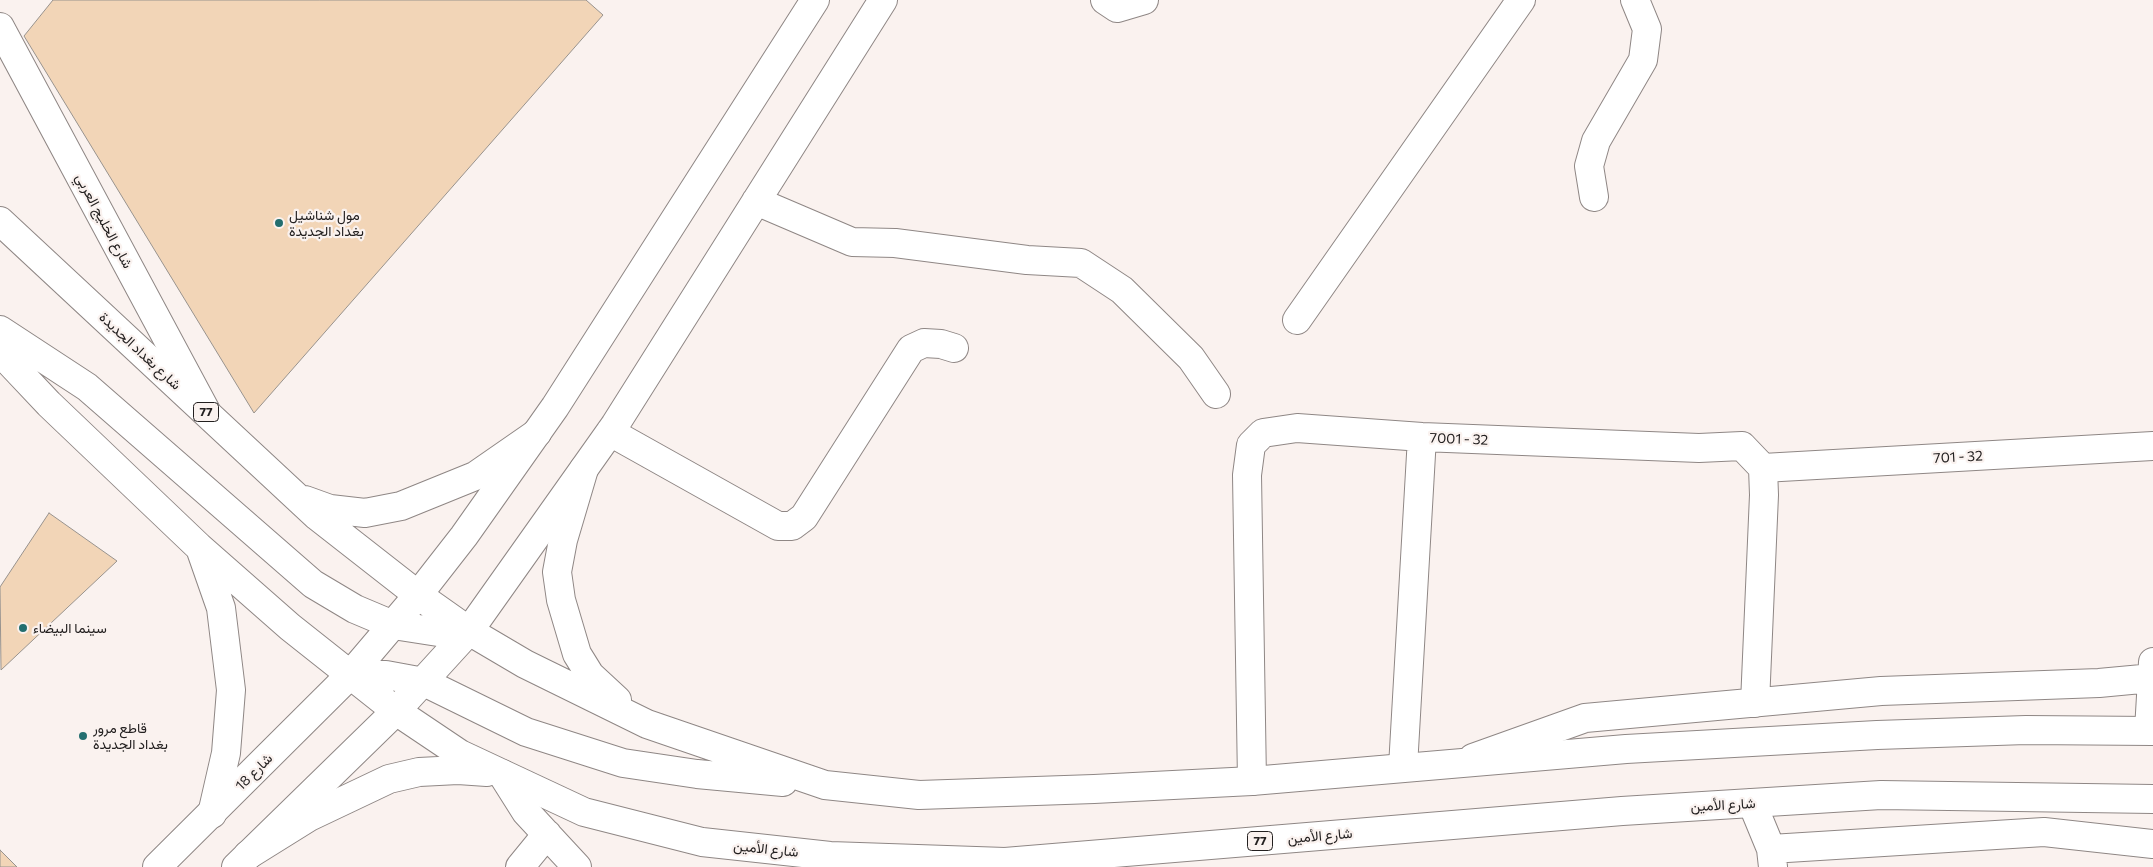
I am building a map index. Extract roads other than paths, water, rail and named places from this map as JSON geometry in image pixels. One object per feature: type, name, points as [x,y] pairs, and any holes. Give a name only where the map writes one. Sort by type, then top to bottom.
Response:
[{"type":"main road","name":"شارع 18","points":[[157,867],[350,675],[418,595],[464,536],[537,433],[815,0]]},
{"type":"main road","points":[[242,861],[396,711],[469,631],[610,432],[883,0]]},
{"type":"main road","points":[[1105,0],[1117,8],[1144,0]]},
{"type":"main road","points":[[1297,320],[1522,0]]},
{"type":"main road","points":[[1594,197],[1589,166],[1596,141],[1643,60],[1647,29],[1635,0]]},
{"type":"main road","name":"شارع الخليج العربي","points":[[0,27],[208,414]]},
{"type":"main road","points":[[756,201],[852,242],[895,243],[1026,260],[1081,263],[1129,296],[1191,358],[1216,394]]},
{"type":"main road","name":"شارع بغداد الجديدة","points":[[0,221],[317,516],[418,595]]},
{"type":"main road","points":[[0,330],[87,387],[313,584],[355,609],[393,625],[438,632],[469,631]]},
{"type":"main road","points":[[610,432],[778,526],[792,526],[804,517],[911,350],[924,343],[941,344],[954,348]]},
{"type":"main road","name":"77","points":[[0,352],[49,404],[199,547],[290,627],[396,711]]},
{"type":"main road","name":"7001 - 32","points":[[1252,781],[1247,475],[1251,445],[1263,434],[1298,428],[1422,437],[1700,448],[1742,446],[1763,468]]},
{"type":"main road","points":[[295,496],[330,509],[366,513],[401,506],[475,476],[537,433]]},
{"type":"main road","points":[[1403,767],[1422,437]]},
{"type":"main road","name":"701 - 32","points":[[1763,468],[2153,446]]},
{"type":"main road","points":[[1755,703],[1764,495],[1763,468]]},
{"type":"main road","points":[[584,469],[563,540],[557,572],[568,630],[577,654],[590,675],[647,724]]},
{"type":"main road","points":[[199,547],[221,608],[231,690],[226,753],[212,814]]},
{"type":"main road","name":"77","points":[[418,595],[469,631],[525,664],[647,724],[825,786],[919,795],[1252,781],[1466,761],[1636,748],[1878,735],[2026,730],[2151,730]]},
{"type":"main road","points":[[1466,761],[1584,718],[1881,691],[2099,683],[2153,672],[2151,730]]},
{"type":"main road","points":[[350,675],[386,675],[424,682],[526,732],[623,763],[697,774],[825,786]]},
{"type":"main road","name":"شارع الأمين","points":[[396,711],[460,754],[584,812],[702,842],[830,856],[1005,862],[1622,811],[1881,795],[2153,799]]},
{"type":"main road","points":[[242,861],[309,818],[389,779],[419,772],[458,770],[502,774],[526,812],[577,867]]},
{"type":"main road","points":[[1752,803],[1772,858],[2044,832],[2153,844]]},
{"type":"main road","points":[[520,867],[547,834]]},
{"type":"place","name":"مول شناشيل بغداد الجديدة","points":[[279,223]]},
{"type":"place","name":"سينما البيضاء","points":[[23,628]]},
{"type":"place","name":"قاطع مرور بغداد الجديدة","points":[[83,736]]}]
